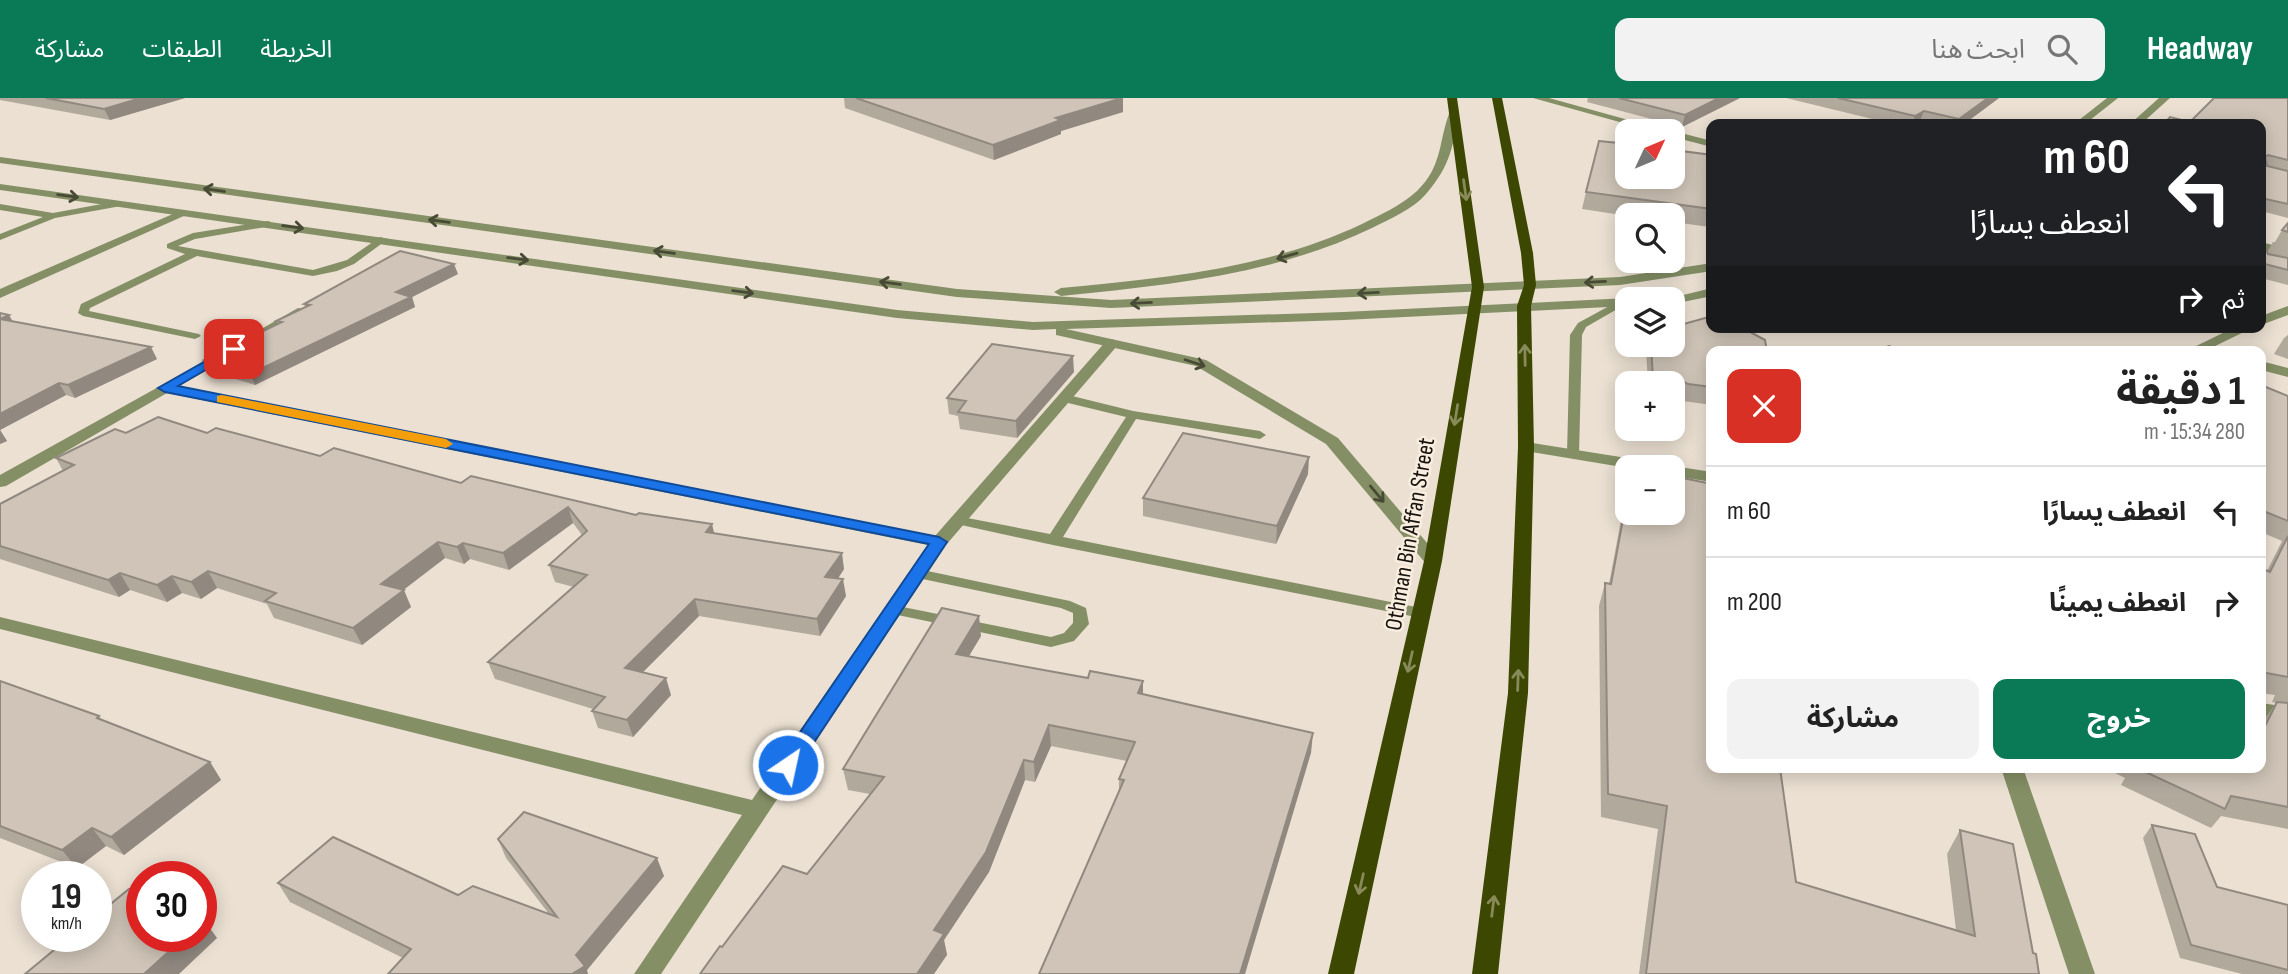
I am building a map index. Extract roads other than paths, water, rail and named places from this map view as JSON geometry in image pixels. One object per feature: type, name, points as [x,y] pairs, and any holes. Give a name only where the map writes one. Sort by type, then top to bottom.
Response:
[{"type":"main road","points":[[1485,974],[1518,693],[1526,447],[1524,306],[1530,285],[1527,253],[1497,98]]},
{"type":"main road","name":"Othman Bin Affan Street","points":[[1341,974],[1433,561],[1478,287],[1453,104]]},
{"type":"street","points":[[1538,98],[1618,119]]},
{"type":"street","points":[[2086,119],[2113,98]]},
{"type":"street","points":[[2141,119],[2165,98]]},
{"type":"street","points":[[957,293],[1072,292],[1189,279],[1267,262],[1331,243],[1389,215],[1421,193],[1445,158],[1453,104]]},
{"type":"street","points":[[1685,137],[1706,142]]},
{"type":"street","points":[[0,160],[957,293],[1111,304],[1620,281],[1706,268]]},
{"type":"street","points":[[7,188],[383,239],[897,314],[1033,326],[1344,316],[1615,302]]},
{"type":"street","points":[[0,295],[182,213]]},
{"type":"street","points":[[393,258],[417,244]]},
{"type":"street","points":[[2266,247],[2288,253]]},
{"type":"street","points":[[2266,261],[2288,267]]},
{"type":"street","points":[[1685,298],[1706,293]]},
{"type":"street","points":[[0,482],[309,306]]},
{"type":"street","points":[[2266,319],[2288,310]]},
{"type":"street","points":[[1033,326],[1201,363],[1332,440],[1433,561]]},
{"type":"street","points":[[2205,346],[2234,333]]},
{"type":"street","points":[[648,974],[939,542],[1112,343]]},
{"type":"street","points":[[2266,366],[2288,373]]},
{"type":"street","points":[[165,388],[939,542]]},
{"type":"street","points":[[1526,447],[1615,461]]},
{"type":"street","points":[[1685,473],[1706,476]]},
{"type":"street","points":[[0,623],[758,810]]},
{"type":"street","points":[[2266,711],[2288,714]]},
{"type":"street","points":[[2014,773],[2082,974]]},
{"type":"lane","points":[[7,188],[0,206],[53,216]]},
{"type":"lane","points":[[0,237],[53,216],[118,204]]},
{"type":"lane","points":[[268,224],[193,236],[170,246],[313,273],[330,271],[359,259],[383,239]]},
{"type":"lane","points":[[195,336],[83,313],[85,306],[196,253]]},
{"type":"lane","points":[[1573,454],[1576,335],[1582,325],[1615,307]]},
{"type":"lane","points":[[1064,398],[1133,415],[1259,435]]},
{"type":"lane","points":[[1053,541],[1133,415]]},
{"type":"lane","points":[[957,520],[1421,613]]},
{"type":"lane","points":[[893,610],[1051,642],[1069,637],[1081,624],[1081,611],[1065,604],[918,574]]}]
